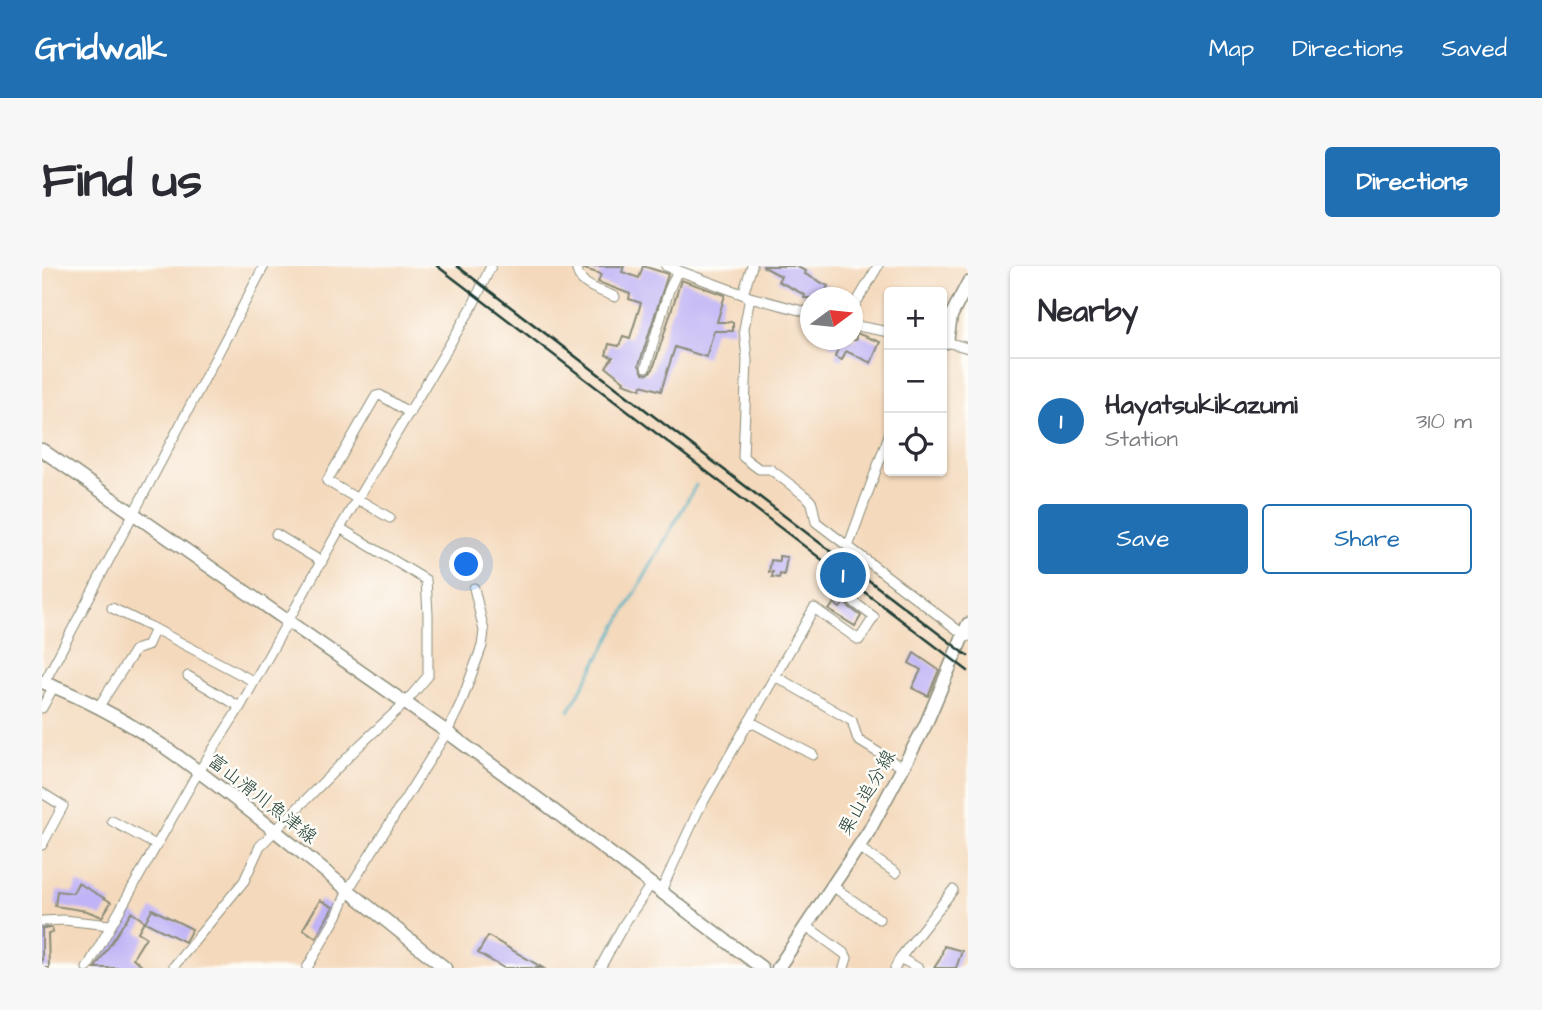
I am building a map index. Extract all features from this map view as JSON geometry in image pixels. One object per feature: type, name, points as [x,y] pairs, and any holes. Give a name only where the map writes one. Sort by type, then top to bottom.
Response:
[{"type":"street","points":[[42,708],[47,684],[264,266]]},
{"type":"street","points":[[87,968],[199,771],[240,707],[340,528],[472,307],[491,266]]},
{"type":"street","points":[[576,266],[583,283],[615,297]]},
{"type":"street","points":[[666,266],[747,296],[800,310]]},
{"type":"street","points":[[752,266],[744,329],[747,360],[743,457],[759,469],[771,469],[808,498],[812,503],[816,522],[967,632]]},
{"type":"street","points":[[863,291],[878,266]]},
{"type":"street","points":[[646,367],[669,290],[678,270]]},
{"type":"street","points":[[947,331],[951,316],[968,283]]},
{"type":"street","points":[[863,328],[884,331]]},
{"type":"street","points":[[947,343],[968,348]]},
{"type":"street","points":[[390,518],[327,481],[376,396],[380,395],[410,413]]},
{"type":"street","points":[[848,547],[884,449]]},
{"type":"street","points":[[42,450],[447,732],[762,968]]},
{"type":"street","points":[[174,966],[244,881],[260,846],[405,703],[428,676],[426,580],[340,528]]},
{"type":"street","points":[[276,534],[321,562]]},
{"type":"street","points":[[600,968],[624,924],[656,887],[814,608],[859,640],[874,617],[828,583]]},
{"type":"street","points":[[307,968],[337,916],[348,890],[447,732],[461,703],[482,646],[484,631],[474,588]]},
{"type":"street","points":[[112,608],[253,681]]},
{"type":"street","points":[[99,706],[135,650],[147,646],[155,629]]},
{"type":"street","name":"栗山追分線","points":[[778,968],[869,831],[925,726],[967,632]]},
{"type":"street","points":[[188,676],[240,707]]},
{"type":"street","points":[[775,676],[852,721],[858,740],[903,768]]},
{"type":"street","name":"富山滑川魚津線","points":[[47,684],[99,706],[153,738],[199,771],[446,968]]},
{"type":"street","points":[[749,721],[813,755]]},
{"type":"street","points":[[42,793],[64,806],[42,845]]},
{"type":"street","points":[[112,821],[156,845]]},
{"type":"street","points":[[858,846],[896,873]]},
{"type":"street","points":[[831,885],[879,919]]},
{"type":"street","points":[[895,968],[954,890]]},
{"type":"street","points":[[42,921],[64,920],[110,925]]},
{"type":"street","points":[[805,925],[845,954],[847,958],[844,968]]},
{"type":"street","points":[[900,958],[918,968]]},
{"type":"building","points":[[583,266],[624,266],[622,272],[639,278],[643,266],[668,274],[639,365],[643,373],[648,374],[653,369],[681,280],[725,295],[717,322],[733,322],[733,331],[714,331],[706,357],[675,347],[661,391],[642,385],[641,389],[623,383],[624,381],[606,367],[613,357],[606,355],[609,344],[619,346],[623,336],[630,338],[641,303],[629,299],[630,294],[598,282],[601,274],[584,269]]},
{"type":"building","points":[[762,266],[795,266],[828,286],[800,287],[800,292],[778,281],[781,276]]},
{"type":"building","points":[[863,336],[880,342],[871,363],[846,351],[842,360],[835,357],[837,350],[863,350]]},
{"type":"building","points":[[779,556],[787,557],[784,575],[780,574],[779,578],[772,577],[773,572],[769,572],[771,560],[779,561]]},
{"type":"building","points":[[834,603],[840,608],[844,603],[861,616],[855,626],[829,610]]},
{"type":"building","points":[[914,653],[939,670],[928,696],[912,688],[921,670],[909,663]]},
{"type":"building","points":[[78,883],[111,902],[102,917],[87,911],[55,906],[57,891],[73,893]]},
{"type":"building","points":[[320,900],[333,907],[316,938],[303,929]]},
{"type":"building","points":[[152,909],[192,929],[185,942],[145,922]]},
{"type":"building","points":[[131,912],[144,921],[138,932],[146,937],[133,958],[144,968],[95,968]]},
{"type":"building","points":[[42,928],[52,928],[53,932],[48,933],[49,968],[42,968]]},
{"type":"building","points":[[488,936],[543,968],[504,968],[478,953]]},
{"type":"building","points":[[944,946],[962,951],[956,968],[934,968]]},
{"type":"waterway","points":[[569,711],[696,485]]},
{"type":"railway","points":[[437,266],[968,671]]},
{"type":"railway","points":[[457,266],[968,656]]},
{"type":"place","name":"Hayatsukikazumi","points":[[843,575]]}]
